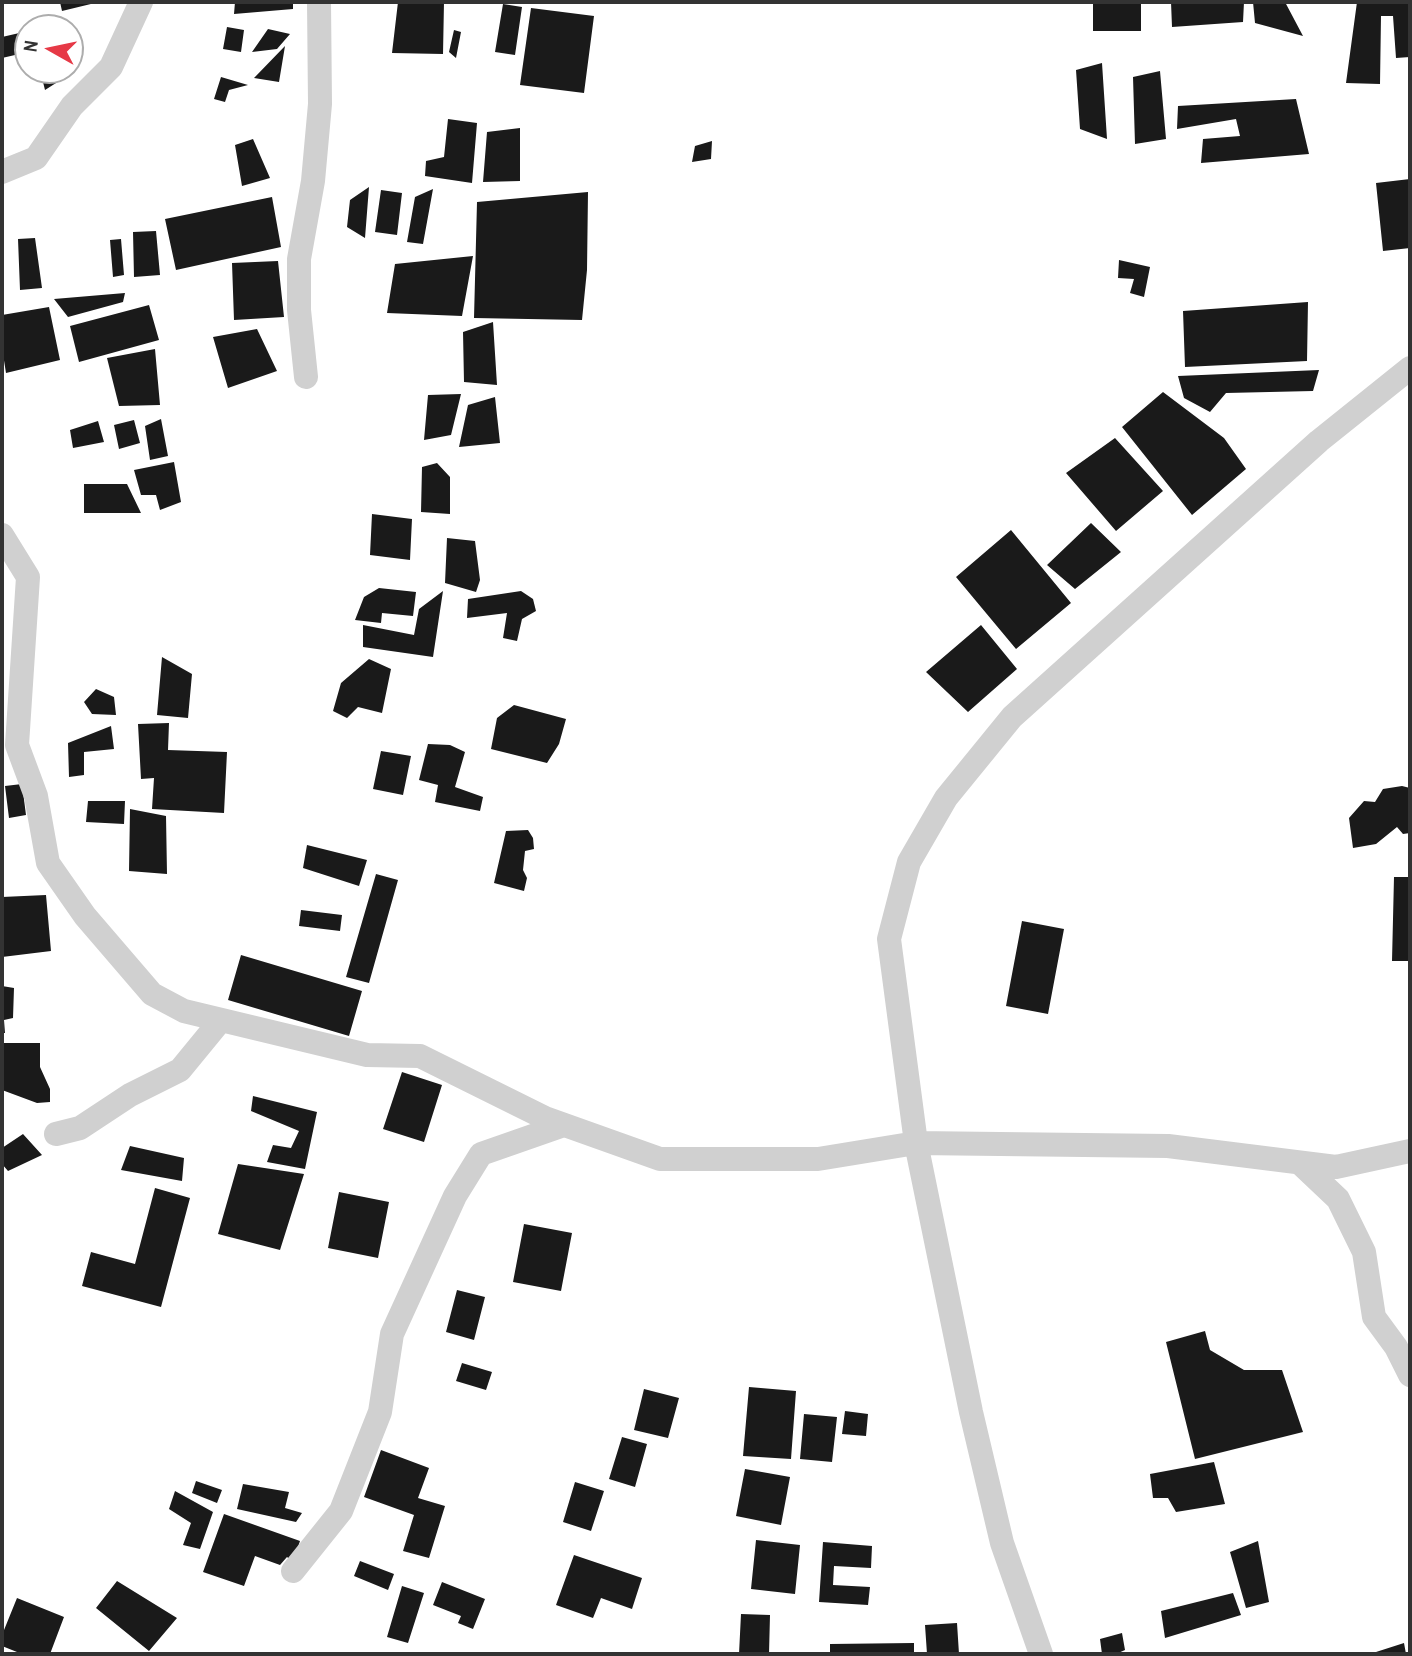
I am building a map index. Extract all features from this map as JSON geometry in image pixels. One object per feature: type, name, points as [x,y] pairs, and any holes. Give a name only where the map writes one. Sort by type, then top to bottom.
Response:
[{"type":"street","points":[[2,172],[36,158],[72,106],[111,66],[141,2]]},
{"type":"street","points":[[306,377],[299,310],[299,260],[313,181],[320,104],[319,2]]},
{"type":"street","points":[[1041,1654],[999,1530],[971,1412],[916,1143],[889,939],[909,862],[946,798],[1012,717],[1319,440],[1410,368]]},
{"type":"street","points":[[2,535],[28,577],[17,745],[36,796],[48,863],[85,916],[152,994],[184,1011],[367,1055],[420,1056],[485,1090],[564,1125],[660,1159],[818,1159],[916,1143],[1168,1146],[1336,1167],[1410,1151]]},
{"type":"street","points":[[55,1134],[80,1128],[130,1095],[180,1070],[221,1020]]},
{"type":"street","points":[[293,1571],[341,1511],[380,1412],[392,1334],[455,1196],[481,1154],[564,1125]]},
{"type":"street","points":[[1301,1164],[1338,1199],[1364,1252],[1374,1317],[1396,1347],[1410,1375]]},
{"type":"building","points":[[60,2],[95,2],[95,3],[62,11]]},
{"type":"building","points":[[235,2],[293,2],[293,9],[234,14]]},
{"type":"building","points":[[398,2],[444,2],[443,54],[392,53]]},
{"type":"building","points":[[1093,2],[1141,2],[1141,31],[1093,31]]},
{"type":"building","points":[[1171,2],[1244,2],[1243,22],[1172,27]]},
{"type":"building","points":[[1253,2],[1285,2],[1303,36],[1255,23]]},
{"type":"building","points":[[1357,2],[1410,2],[1410,57],[1396,58],[1393,16],[1381,16],[1380,84],[1346,83]]},
{"type":"building","points":[[503,4],[522,7],[515,55],[495,52]]},
{"type":"building","points":[[531,8],[594,16],[584,93],[520,85]]},
{"type":"building","points":[[227,27],[244,30],[241,52],[223,49]]},
{"type":"building","points":[[268,29],[290,34],[277,49],[252,52]]},
{"type":"building","points":[[454,30],[461,32],[456,58],[449,52]]},
{"type":"building","points":[[14,34],[14,55],[2,58],[2,37]]},
{"type":"building","points":[[285,46],[279,82],[254,78]]},
{"type":"building","points":[[1102,63],[1107,139],[1080,129],[1076,70]]},
{"type":"building","points":[[1160,71],[1166,139],[1135,144],[1133,77]]},
{"type":"building","points":[[221,77],[248,85],[229,90],[225,102],[214,99]]},
{"type":"building","points":[[44,84],[54,84],[45,90]]},
{"type":"building","points":[[1296,99],[1309,154],[1201,163],[1203,139],[1240,136],[1236,119],[1177,129],[1178,106]]},
{"type":"building","points":[[448,119],[477,123],[472,183],[425,176],[426,161],[444,157]]},
{"type":"building","points":[[520,128],[520,181],[483,182],[487,132]]},
{"type":"building","points":[[253,139],[270,178],[242,186],[235,145]]},
{"type":"building","points":[[712,141],[711,159],[692,162],[695,146]]},
{"type":"building","points":[[1410,179],[1410,248],[1383,251],[1376,183]]},
{"type":"building","points":[[369,187],[365,238],[347,227],[350,200]]},
{"type":"building","points":[[433,189],[423,244],[407,242],[415,197]]},
{"type":"building","points":[[381,190],[402,193],[397,235],[375,232]]},
{"type":"building","points":[[588,192],[587,270],[582,320],[474,318],[477,202]]},
{"type":"building","points":[[272,197],[281,247],[176,270],[165,219]]},
{"type":"building","points":[[156,231],[160,275],[134,277],[133,232]]},
{"type":"building","points":[[35,238],[42,288],[20,290],[18,239]]},
{"type":"building","points":[[121,239],[124,275],[113,277],[110,240]]},
{"type":"building","points":[[473,256],[462,316],[387,313],[395,264]]},
{"type":"building","points":[[1119,260],[1150,267],[1144,297],[1130,293],[1134,279],[1118,278]]},
{"type":"building","points":[[278,261],[284,317],[234,320],[232,263]]},
{"type":"building","points":[[125,293],[123,302],[68,317],[54,299]]},
{"type":"building","points":[[1308,302],[1307,361],[1185,367],[1183,311]]},
{"type":"building","points":[[149,305],[159,340],[79,362],[70,326]]},
{"type":"building","points":[[49,307],[60,360],[6,373],[2,348],[2,315]]},
{"type":"building","points":[[493,322],[497,385],[464,382],[463,332]]},
{"type":"building","points":[[257,329],[277,371],[228,388],[213,337]]},
{"type":"building","points":[[155,349],[160,405],[119,406],[107,358]]},
{"type":"building","points":[[1319,370],[1313,391],[1226,393],[1210,412],[1184,398],[1178,376]]},
{"type":"building","points":[[1163,392],[1224,438],[1246,469],[1192,515],[1122,427]]},
{"type":"building","points":[[461,394],[451,435],[424,440],[428,395]]},
{"type":"building","points":[[495,397],[500,443],[459,447],[468,405]]},
{"type":"building","points":[[161,419],[168,456],[150,460],[145,426]]},
{"type":"building","points":[[134,420],[140,443],[119,449],[114,425]]},
{"type":"building","points":[[98,421],[104,442],[73,448],[70,430]]},
{"type":"building","points":[[1115,438],[1163,491],[1116,531],[1066,473]]},
{"type":"building","points":[[174,462],[181,502],[160,510],[156,495],[141,495],[134,470]]},
{"type":"building","points":[[437,463],[450,477],[450,514],[421,512],[422,467]]},
{"type":"building","points":[[84,484],[127,484],[141,513],[84,513]]},
{"type":"building","points":[[372,514],[412,519],[410,560],[370,555]]},
{"type":"building","points":[[1091,523],[1121,552],[1075,589],[1047,565]]},
{"type":"building","points":[[1011,530],[1071,603],[1016,649],[956,577]]},
{"type":"building","points":[[447,538],[475,541],[480,580],[476,592],[445,583]]},
{"type":"building","points":[[379,588],[416,592],[413,616],[382,613],[381,623],[355,620],[364,597]]},
{"type":"building","points":[[443,591],[433,657],[363,647],[363,625],[414,635],[419,609]]},
{"type":"building","points":[[521,591],[533,599],[536,611],[522,619],[517,641],[503,638],[507,613],[467,618],[468,599]]},
{"type":"building","points":[[981,625],[1017,669],[968,712],[926,672]]},
{"type":"building","points":[[162,657],[192,674],[188,718],[157,715]]},
{"type":"building","points":[[369,659],[391,669],[382,713],[358,707],[347,718],[333,711],[341,683]]},
{"type":"building","points":[[96,689],[114,697],[116,715],[92,714],[84,702]]},
{"type":"building","points":[[514,705],[566,719],[559,744],[547,763],[491,749],[497,718]]},
{"type":"building","points":[[169,723],[168,750],[227,752],[224,813],[152,809],[154,778],[141,779],[138,724]]},
{"type":"building","points":[[111,726],[114,749],[84,752],[84,775],[69,777],[68,743]]},
{"type":"building","points":[[428,744],[450,745],[465,752],[455,787],[483,797],[480,811],[435,802],[438,785],[419,780]]},
{"type":"building","points":[[381,751],[411,756],[403,795],[373,789]]},
{"type":"building","points":[[22,784],[26,815],[9,818],[5,786]]},
{"type":"building","points":[[1402,786],[1410,788],[1410,833],[1403,834],[1397,827],[1376,844],[1353,848],[1349,818],[1364,801],[1375,802],[1383,789]]},
{"type":"building","points":[[88,801],[125,801],[124,824],[86,822]]},
{"type":"building","points":[[130,809],[166,816],[167,874],[129,871]]},
{"type":"building","points":[[528,830],[533,838],[534,849],[525,851],[523,870],[527,878],[524,891],[494,883],[506,831]]},
{"type":"building","points":[[307,845],[367,860],[359,886],[303,868]]},
{"type":"building","points":[[376,874],[398,880],[369,983],[346,977]]},
{"type":"building","points":[[1394,877],[1410,877],[1410,961],[1392,961]]},
{"type":"building","points":[[46,895],[51,951],[2,957],[2,897]]},
{"type":"building","points":[[301,910],[342,915],[340,931],[299,926]]},
{"type":"building","points":[[1022,921],[1064,929],[1048,1014],[1006,1006]]},
{"type":"building","points":[[241,955],[362,991],[349,1036],[228,1000]]},
{"type":"building","points":[[2,986],[14,988],[13,1018],[4,1020],[5,1033],[2,1033]]},
{"type":"building","points":[[2,1043],[40,1043],[40,1067],[50,1089],[50,1102],[37,1103],[2,1090]]},
{"type":"building","points":[[402,1072],[442,1085],[424,1142],[383,1129]]},
{"type":"building","points":[[253,1096],[317,1112],[305,1169],[267,1162],[273,1145],[291,1148],[299,1131],[251,1111]]},
{"type":"building","points":[[23,1134],[42,1155],[8,1171],[2,1164],[2,1148]]},
{"type":"building","points":[[130,1146],[184,1158],[182,1181],[121,1170]]},
{"type":"building","points":[[238,1164],[304,1174],[280,1250],[218,1234]]},
{"type":"building","points":[[155,1188],[190,1198],[161,1307],[82,1286],[91,1252],[135,1264]]},
{"type":"building","points":[[339,1192],[389,1202],[378,1258],[328,1248]]},
{"type":"building","points":[[524,1224],[572,1233],[561,1291],[513,1282]]},
{"type":"building","points":[[457,1290],[485,1297],[474,1340],[446,1332]]},
{"type":"building","points":[[1205,1331],[1210,1350],[1244,1370],[1282,1370],[1303,1432],[1195,1459],[1166,1342]]},
{"type":"building","points":[[462,1363],[492,1372],[486,1390],[456,1381]]},
{"type":"building","points":[[749,1387],[796,1391],[791,1459],[743,1456]]},
{"type":"building","points":[[644,1389],[679,1398],[668,1438],[634,1430]]},
{"type":"building","points":[[845,1411],[868,1414],[866,1436],[842,1434]]},
{"type":"building","points":[[804,1414],[837,1417],[832,1462],[800,1459]]},
{"type":"building","points":[[622,1437],[647,1444],[635,1487],[609,1479]]},
{"type":"building","points":[[381,1450],[429,1468],[418,1498],[445,1506],[429,1558],[403,1551],[414,1515],[364,1497]]},
{"type":"building","points":[[1214,1462],[1225,1504],[1176,1512],[1168,1498],[1153,1498],[1150,1474]]},
{"type":"building","points":[[745,1469],[790,1477],[781,1525],[736,1516]]},
{"type":"building","points":[[196,1481],[222,1490],[217,1503],[192,1493]]},
{"type":"building","points":[[575,1482],[604,1491],[591,1531],[563,1522]]},
{"type":"building","points":[[243,1484],[289,1492],[285,1508],[302,1513],[296,1522],[237,1509]]},
{"type":"building","points":[[175,1491],[213,1512],[200,1549],[183,1545],[191,1523],[169,1509]]},
{"type":"building","points":[[224,1514],[300,1541],[293,1562],[287,1557],[280,1565],[255,1556],[244,1586],[203,1572]]},
{"type":"building","points":[[756,1540],[800,1545],[795,1594],[751,1589]]},
{"type":"building","points":[[1258,1541],[1269,1602],[1246,1608],[1230,1552]]},
{"type":"building","points":[[823,1542],[872,1546],[871,1568],[834,1566],[833,1585],[870,1587],[868,1605],[819,1602]]},
{"type":"building","points":[[574,1555],[642,1578],[632,1609],[601,1598],[593,1618],[556,1605]]},
{"type":"building","points":[[360,1561],[394,1574],[388,1590],[354,1576]]},
{"type":"building","points":[[117,1581],[177,1618],[149,1651],[96,1608]]},
{"type":"building","points":[[442,1582],[485,1599],[473,1629],[458,1623],[461,1616],[433,1605]]},
{"type":"building","points":[[402,1586],[424,1593],[408,1643],[387,1637]]},
{"type":"building","points":[[1233,1593],[1241,1615],[1165,1638],[1161,1611]]},
{"type":"building","points":[[17,1598],[64,1617],[50,1654],[22,1654],[2,1646],[2,1635]]},
{"type":"building","points":[[741,1614],[770,1615],[769,1654],[739,1654]]},
{"type":"building","points":[[957,1623],[959,1654],[927,1654],[925,1625]]},
{"type":"building","points":[[1122,1633],[1125,1650],[1116,1654],[1102,1654],[1100,1639]]},
{"type":"building","points":[[914,1643],[914,1654],[830,1654],[830,1644]]},
{"type":"building","points":[[1404,1643],[1406,1654],[1376,1654],[1376,1652]]}]
